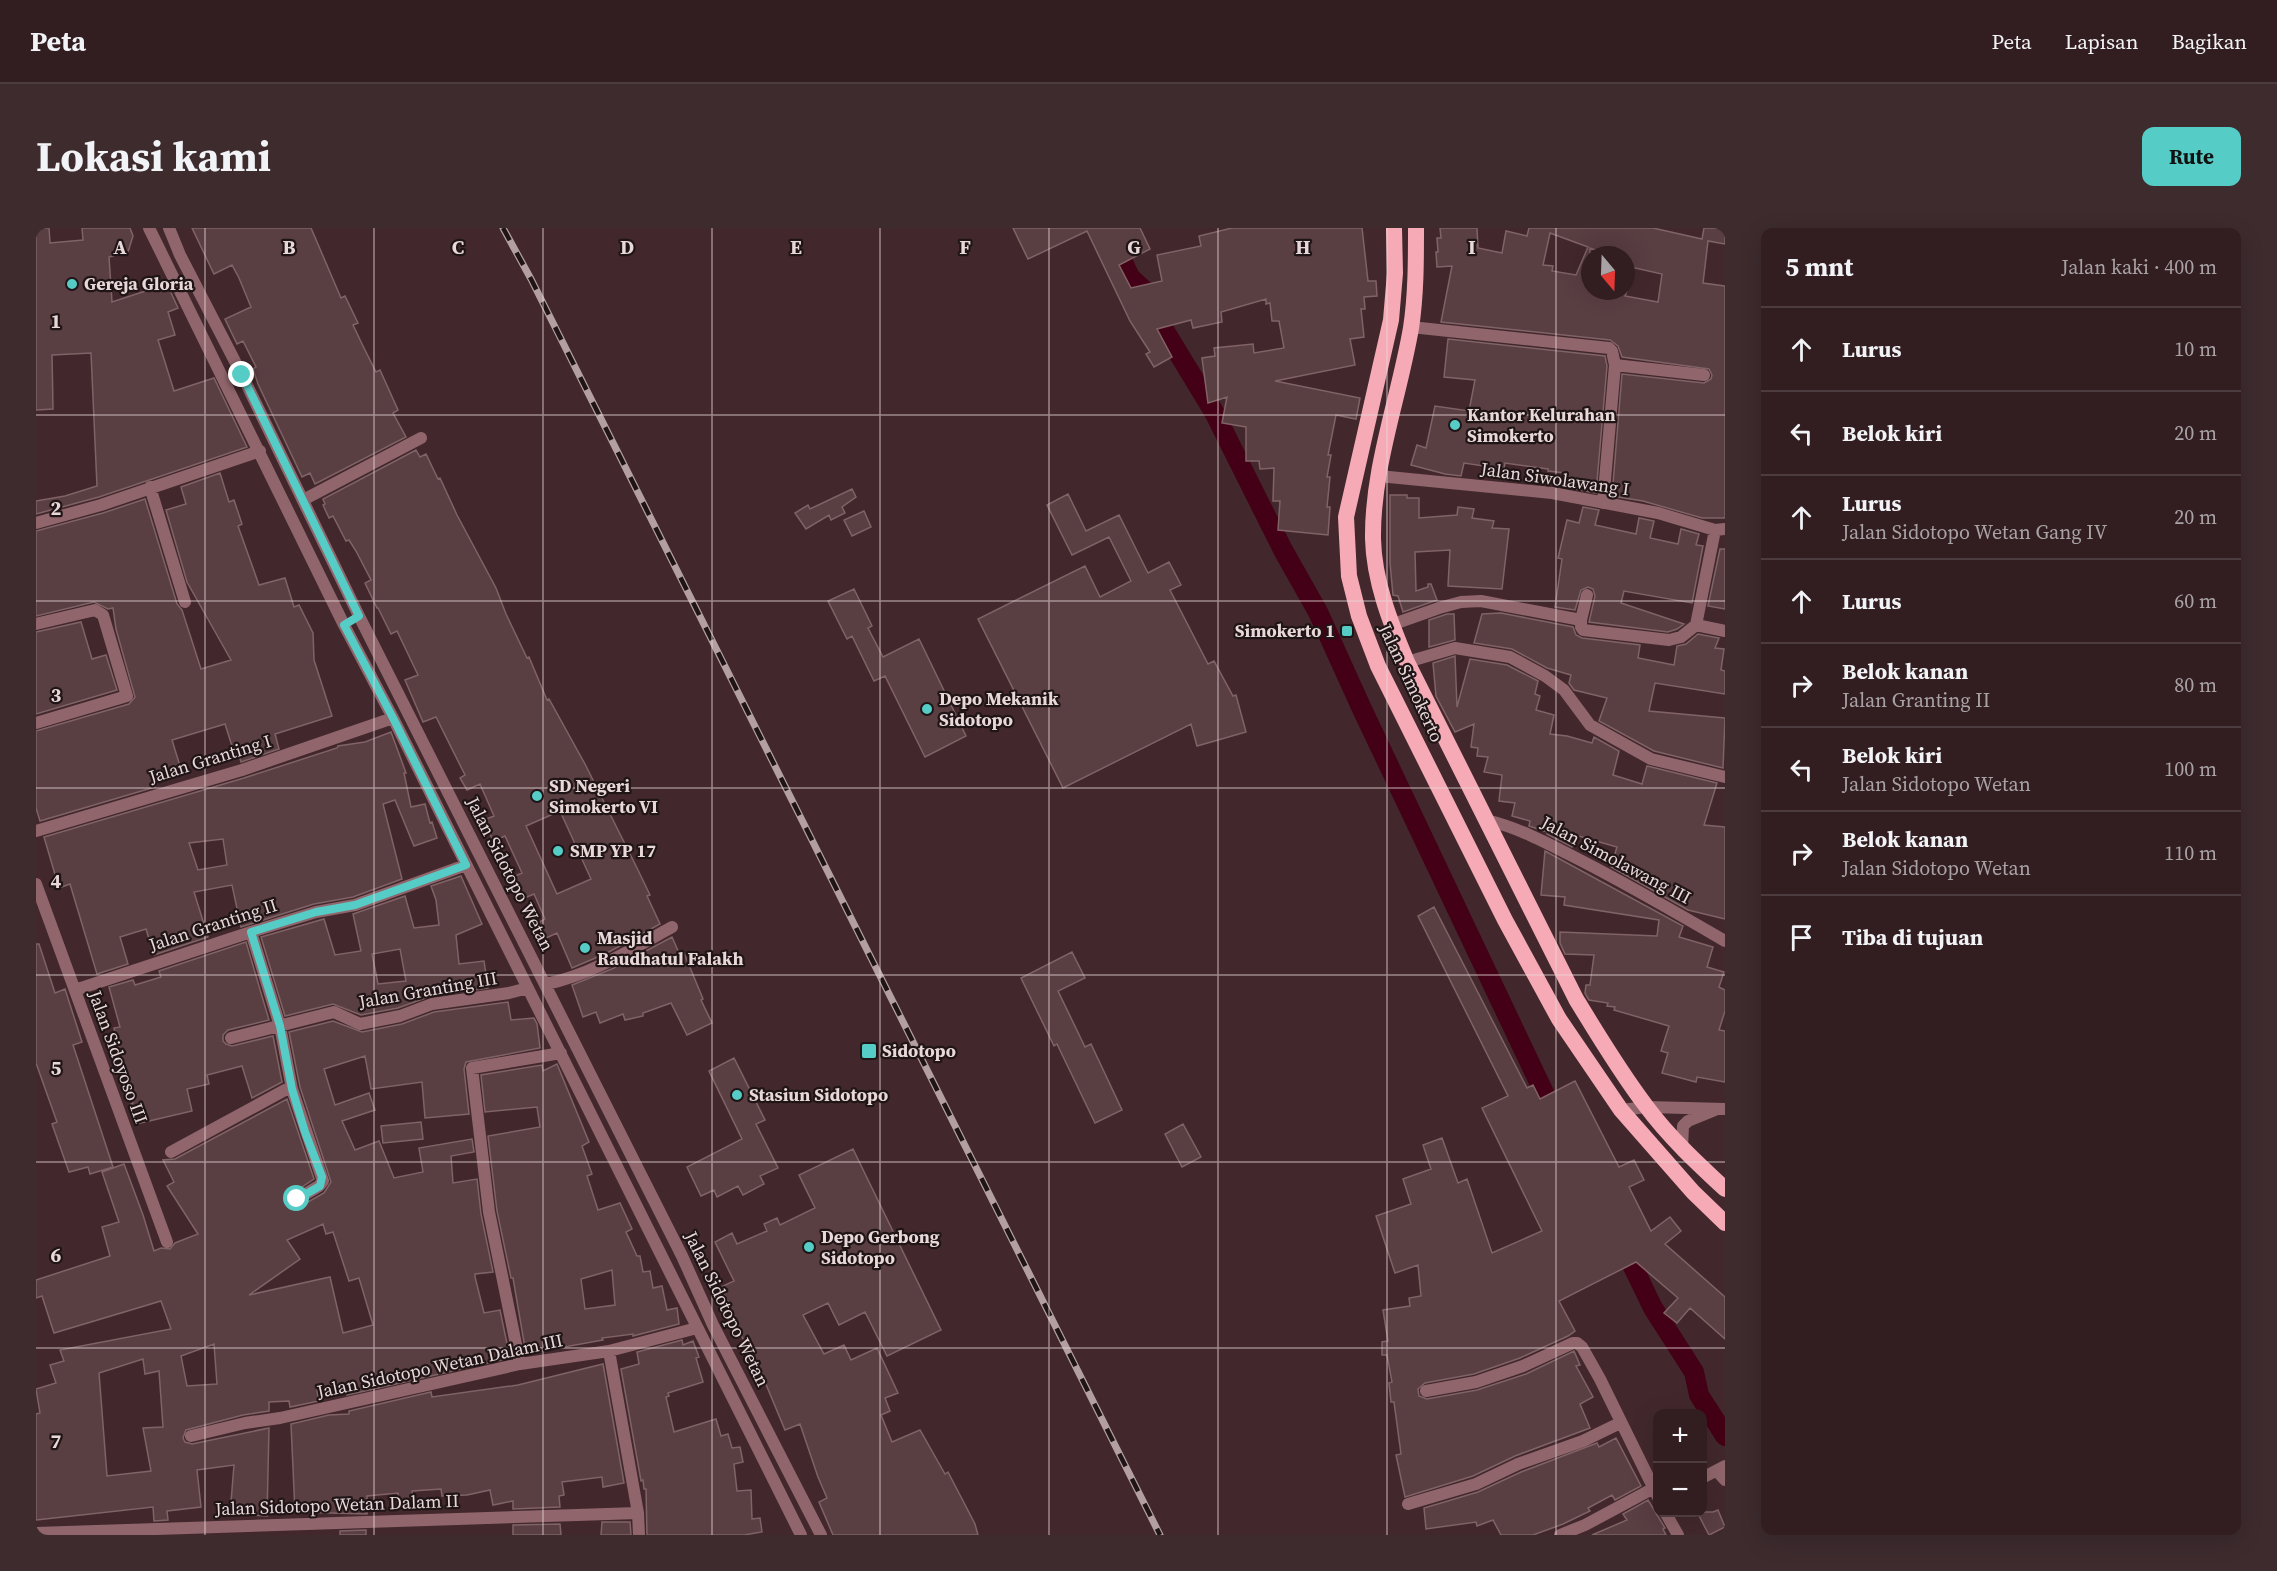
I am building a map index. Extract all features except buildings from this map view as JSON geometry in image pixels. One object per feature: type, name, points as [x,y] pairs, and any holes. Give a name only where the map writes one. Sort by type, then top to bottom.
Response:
[{"type":"highway","name":"Jalan Simokerto","points":[[1394,228],[1395,273],[1391,320],[1346,517],[1349,576],[1359,616],[1378,666],[1505,920],[1559,1019],[1621,1110],[1693,1192],[1725,1223]]},
{"type":"highway","name":"Jalan Simokerto","points":[[1416,228],[1417,274],[1411,327],[1378,476],[1373,540],[1378,580],[1391,625],[1407,662],[1576,999],[1607,1051],[1647,1107],[1682,1148],[1725,1189]]},
{"type":"street","name":"Jalan Sidotopo Wetan","points":[[149,228],[344,625],[393,718],[801,1535]]},
{"type":"street","name":"Jalan Sidotopo Wetan","points":[[169,228],[180,255],[359,616],[682,1256],[713,1325],[821,1535]]},
{"type":"street","points":[[1411,327],[1610,348],[1615,365],[1603,503]]},
{"type":"street","points":[[1615,365],[1704,375]]},
{"type":"street","points":[[303,500],[422,438]]},
{"type":"street","points":[[36,523],[101,505],[260,451]]},
{"type":"street","name":"Jalan Siwolawang I","points":[[1378,476],[1552,493],[1658,513],[1720,529]]},
{"type":"street","points":[[150,487],[185,602]]},
{"type":"street","points":[[1587,595],[1581,620],[1583,630],[1669,640],[1681,637],[1696,625],[1720,529]]},
{"type":"street","points":[[1391,625],[1450,605],[1481,601],[1581,620]]},
{"type":"street","points":[[36,624],[95,610],[100,612],[103,615],[127,696],[36,723]]},
{"type":"street","points":[[344,625],[359,616]]},
{"type":"street","points":[[1696,625],[1725,631]]},
{"type":"street","points":[[1407,662],[1455,648],[1510,657],[1545,676],[1564,690],[1590,725],[1651,759],[1725,777]]},
{"type":"street","name":"Jalan Granting I","points":[[36,831],[242,770],[393,718]]},
{"type":"street","name":"Jalan Simolawang III","points":[[1486,820],[1517,828],[1535,837],[1642,892],[1725,941]]},
{"type":"street","name":"Jalan Granting II","points":[[75,990],[316,912],[355,905],[466,865]]},
{"type":"street","name":"Jalan Sidoyoso III","points":[[36,884],[167,1242]]},
{"type":"street","points":[[546,984],[564,981],[611,961],[672,927]]},
{"type":"street","points":[[251,932],[280,1026],[292,1089],[322,1180],[320,1186],[297,1199]]},
{"type":"street","name":"Jalan Granting III","points":[[231,1038],[334,1012],[360,1024],[400,1016],[432,1004],[509,993],[528,988]]},
{"type":"street","points":[[520,1364],[489,1212],[473,1067],[561,1053]]},
{"type":"street","points":[[171,1152],[285,1090],[292,1089]]},
{"type":"street","points":[[1621,1110],[1647,1107],[1722,1109]]},
{"type":"street","points":[[1682,1148],[1683,1126],[1688,1121],[1722,1109]]},
{"type":"street","name":"Jalan Sidotopo Wetan Dalam III","points":[[191,1436],[520,1364],[609,1351],[696,1328]]},
{"type":"street","points":[[1426,1391],[1476,1383],[1522,1366],[1573,1343],[1578,1343],[1653,1487]]},
{"type":"street","points":[[609,1351],[638,1513],[639,1535]]},
{"type":"street","points":[[1408,1504],[1476,1484],[1518,1464],[1583,1441],[1620,1423]]},
{"type":"street","points":[[1707,1476],[1722,1472]]},
{"type":"street","points":[[1560,1535],[1653,1494]]},
{"type":"street","name":"Jalan Sidotopo Wetan Dalam II","points":[[36,1533],[638,1513]]},
{"type":"street","points":[[1668,1517],[1678,1535]]},
{"type":"waterway","points":[[1107,228],[1130,277],[1144,290],[1163,328],[1214,412],[1283,550],[1318,612],[1556,1118]]},
{"type":"waterway","points":[[1620,1240],[1653,1308],[1694,1372],[1699,1395],[1725,1436]]},
{"type":"railway","points":[[503,228],[531,279],[1160,1535]]},
{"type":"place","name":"Gereja Gloria","points":[[72,284]]},
{"type":"place","name":"Kantor Kelurahan Simokerto","points":[[1455,425]]},
{"type":"place","name":"Simokerto 1","points":[[1347,631]]},
{"type":"place","name":"Depo Mekanik Sidotopo","points":[[927,709]]},
{"type":"place","name":"SD Negeri Simokerto VI","points":[[537,796]]},
{"type":"place","name":"SMP YP 17","points":[[558,851]]},
{"type":"place","name":"Masjid Raudhatul Falakh","points":[[585,948]]},
{"type":"place","name":"Sidotopo","points":[[869,1051]]},
{"type":"place","name":"Stasiun Sidotopo","points":[[737,1095]]},
{"type":"place","name":"Depo Gerbong Sidotopo","points":[[809,1247]]},
{"type":"route","points":[[242,375],[359,616],[344,625],[466,865],[355,905],[316,912],[251,932],[280,1026],[292,1089],[322,1177],[320,1186],[297,1199]]}]
